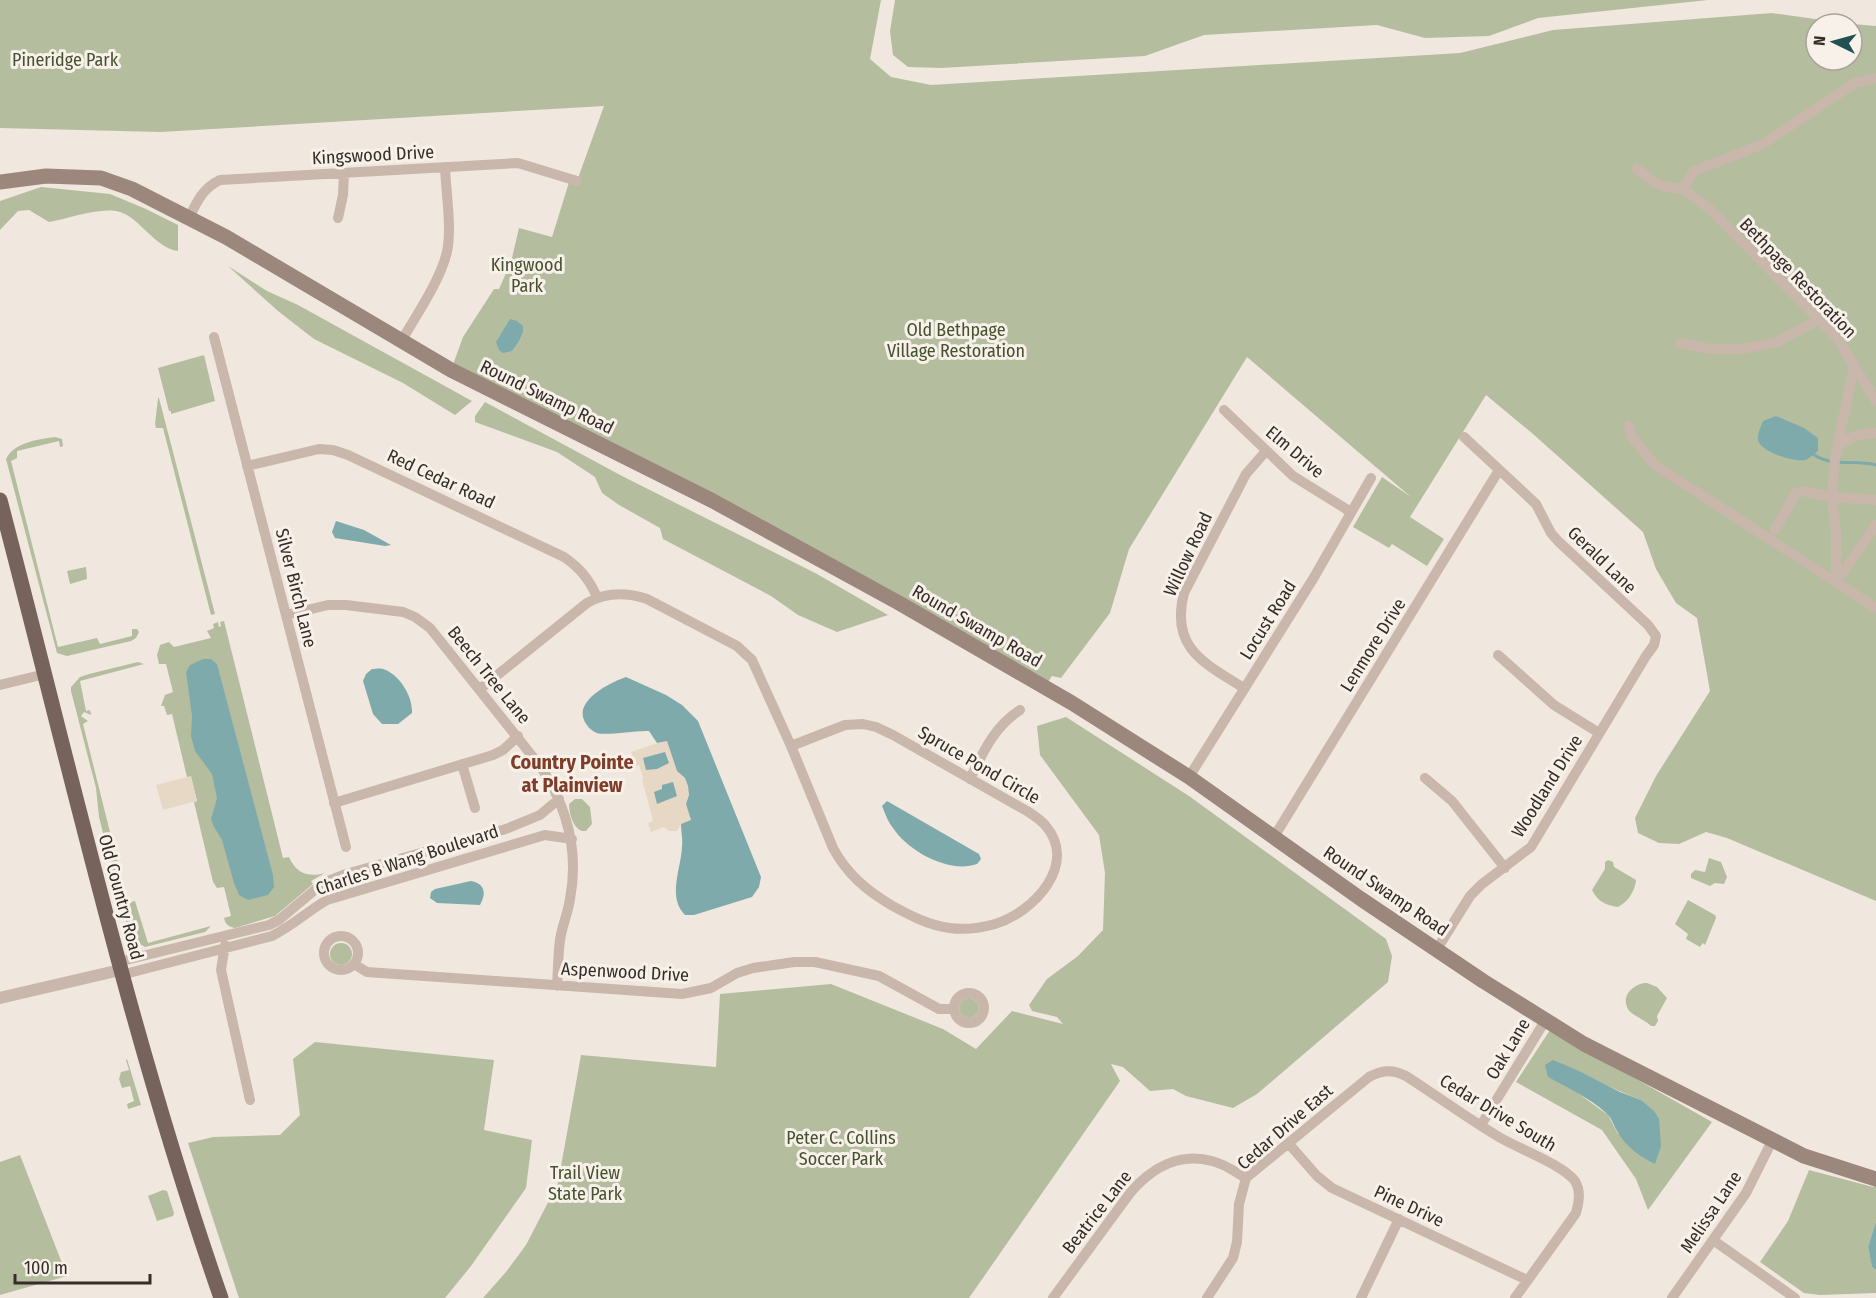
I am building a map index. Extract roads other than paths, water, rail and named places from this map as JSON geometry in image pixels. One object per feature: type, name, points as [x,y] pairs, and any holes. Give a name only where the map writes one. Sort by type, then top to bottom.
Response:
[{"type":"main road","name":"Round Swamp Road","points":[[0,182],[27,178],[75,176],[101,178],[132,189],[226,237],[470,380],[713,501],[899,603],[1072,703],[1189,777],[1361,899],[1584,1044],[1804,1156],[1876,1179]]},
{"type":"main road","name":"Round Swamp Road","points":[[0,188],[27,178]]},
{"type":"main road","points":[[0,194],[27,178]]},
{"type":"main road","name":"Old Country Road","points":[[0,500],[120,969],[181,1180],[221,1298]]},
{"type":"street","points":[[1683,189],[1694,171],[1761,145],[1855,83],[1876,78]]},
{"type":"street","name":"Kingswood Drive","points":[[189,218],[201,193],[210,184],[220,180],[518,163],[577,181]]},
{"type":"street","points":[[402,340],[438,276],[447,252],[445,167]]},
{"type":"street","name":"Bethpage Restoration","points":[[1637,169],[1655,183],[1683,189],[1710,209],[1837,338],[1876,402]]},
{"type":"street","points":[[338,218],[343,195],[344,173]]},
{"type":"street","points":[[1681,343],[1710,349],[1742,349],[1778,342],[1818,320]]},
{"type":"street","name":"Silver Birch Lane","points":[[214,337],[346,847]]},
{"type":"street","points":[[1836,582],[1836,532],[1832,496],[1838,446],[1854,366]]},
{"type":"street","name":"Elm Drive","points":[[1224,410],[1305,485],[1351,512]]},
{"type":"street","points":[[1629,426],[1631,436],[1655,465],[1876,608]]},
{"type":"street","points":[[1838,446],[1864,433],[1876,433]]},
{"type":"street","name":"Gerald Lane","points":[[1464,437],[1536,504],[1551,533],[1558,541],[1648,625]]},
{"type":"street","name":"Red Cedar Road","points":[[247,466],[319,449],[348,454],[564,557],[578,567],[590,582],[597,597]]},
{"type":"street","name":"Willow Road","points":[[1244,688],[1203,662],[1190,650],[1183,637],[1180,614],[1184,593],[1246,474],[1266,451]]},
{"type":"street","name":"Lenmore Drive","points":[[1274,837],[1499,470]]},
{"type":"street","name":"Locust Road","points":[[1189,777],[1313,579],[1371,478]]},
{"type":"street","points":[[1775,530],[1796,493],[1803,491],[1876,500]]},
{"type":"street","points":[[1836,582],[1871,538],[1876,525]]},
{"type":"street","name":"Spruce Pond Circle","points":[[597,597],[632,594],[647,599],[736,646],[752,660],[833,848],[851,875],[864,887],[913,918],[950,928],[973,928],[996,924],[1032,902],[1044,891],[1053,876],[1057,862],[1057,848],[1052,834],[1044,823],[893,735],[863,724],[845,725],[791,746]]},
{"type":"street","points":[[480,688],[597,597]]},
{"type":"street","name":"Beech Tree Lane","points":[[286,615],[328,605],[346,604],[403,612],[415,617],[430,628],[541,767],[559,799],[572,839],[572,888],[560,939],[557,986]]},
{"type":"street","name":"Woodland Drive","points":[[1437,949],[1470,896],[1482,884],[1531,847],[1654,645],[1656,636],[1648,625]]},
{"type":"street","points":[[1498,655],[1554,705],[1599,733]]},
{"type":"street","points":[[0,685],[45,674]]},
{"type":"street","points":[[970,778],[992,735],[1006,719],[1020,710]]},
{"type":"street","points":[[334,803],[493,755],[503,750],[518,736]]},
{"type":"street","points":[[462,764],[475,808]]},
{"type":"street","points":[[1425,778],[1452,801],[1505,868]]},
{"type":"street","name":"Charles B Wang Boulevard","points":[[120,969],[223,936],[259,928],[279,920],[323,883],[369,867],[506,829],[540,815],[559,799]]},
{"type":"street","name":"Charles B Wang Boulevard","points":[[120,969],[261,940],[283,931],[327,900],[545,835],[572,839]]},
{"type":"street","points":[[223,936],[226,949],[221,970],[250,1100]]},
{"type":"street","name":"Aspenwood Drive","points":[[354,964],[368,972],[682,994],[711,988],[736,973],[753,968],[794,962],[814,962],[879,976],[939,1009],[953,1010]]},
{"type":"street","points":[[0,998],[120,969]]},
{"type":"street","name":"Oak Lane","points":[[1482,1125],[1545,1020]]},
{"type":"street","name":"Cedar Drive South","points":[[1390,1071],[1406,1076],[1499,1137],[1564,1171],[1575,1182],[1579,1194],[1576,1213],[1527,1280]]},
{"type":"street","name":"Cedar Drive East","points":[[1207,1298],[1233,1258],[1238,1242],[1239,1204],[1246,1178],[1369,1077],[1390,1071]]},
{"type":"street","name":"Melissa Lane","points":[[1672,1298],[1746,1193],[1772,1141]]},
{"type":"street","name":"Pine Drive","points":[[1289,1144],[1317,1176],[1332,1188],[1527,1280]]},
{"type":"street","name":"Beatrice Lane","points":[[1055,1297],[1130,1193],[1154,1170],[1177,1160],[1193,1158],[1212,1161],[1246,1178]]},
{"type":"street","points":[[1361,1298],[1399,1220]]},
{"type":"street","points":[[1713,1240],[1795,1298]]},
{"type":"street","points":[[1515,1298],[1527,1280]]},
{"type":"water","points":[[510,319],[523,326],[523,332],[512,351],[503,353],[496,342]]},
{"type":"water","points":[[1776,416],[1804,428],[1818,438],[1818,451],[1807,459],[1800,460],[1778,455],[1760,444],[1758,435],[1763,421]]},
{"type":"water","points":[[336,521],[364,530],[391,545],[335,538],[332,532]]},
{"type":"water","points":[[203,659],[211,659],[217,664],[273,875],[274,887],[268,895],[248,900],[239,895],[222,840],[211,819],[217,798],[212,774],[195,751],[191,736],[192,716],[186,672],[190,665]]},
{"type":"water","points":[[372,669],[389,672],[404,686],[412,706],[412,713],[398,724],[382,724],[373,714],[363,681]]},
{"type":"water","points":[[626,677],[666,695],[682,705],[698,721],[761,877],[759,887],[752,897],[694,915],[685,915],[680,908],[676,882],[682,844],[681,824],[691,820],[686,804],[689,795],[688,786],[685,778],[677,771],[667,741],[657,743],[649,731],[597,733],[589,728],[584,720],[583,713],[589,699],[612,683]]},
{"type":"water","points":[[665,752],[669,763],[657,769],[646,770],[643,758]]},
{"type":"water","points":[[673,782],[677,796],[657,804],[654,792],[662,789],[662,785]]},
{"type":"water","points":[[887,801],[979,854],[981,859],[977,864],[954,866],[919,852],[900,837],[890,823],[882,806]]},
{"type":"water","points":[[471,881],[482,887],[483,897],[480,905],[437,903],[430,898],[431,892],[435,889]]},
{"type":"water","points":[[1553,1060],[1641,1100],[1654,1111],[1659,1119],[1661,1146],[1655,1164],[1629,1146],[1609,1117],[1596,1104],[1548,1077],[1545,1065]]},
{"type":"water","points":[[1876,1221],[1876,1270],[1872,1267],[1868,1247]]},
{"type":"waterway","points":[[1813,454],[1828,461],[1876,465]]},
{"type":"district","name":"Country Pointe at Plainview","points":[[572,774]]},
{"type":"park label","name":"Pineridge Park","points":[[65,60]]},
{"type":"park label","name":"Kingwood Park","points":[[527,275]]},
{"type":"park label","name":"Old Bethpage Village Restoration","points":[[956,340]]},
{"type":"park label","name":"Peter C. Collins Soccer Park","points":[[841,1148]]},
{"type":"park label","name":"Trail View State Park","points":[[585,1183]]}]
